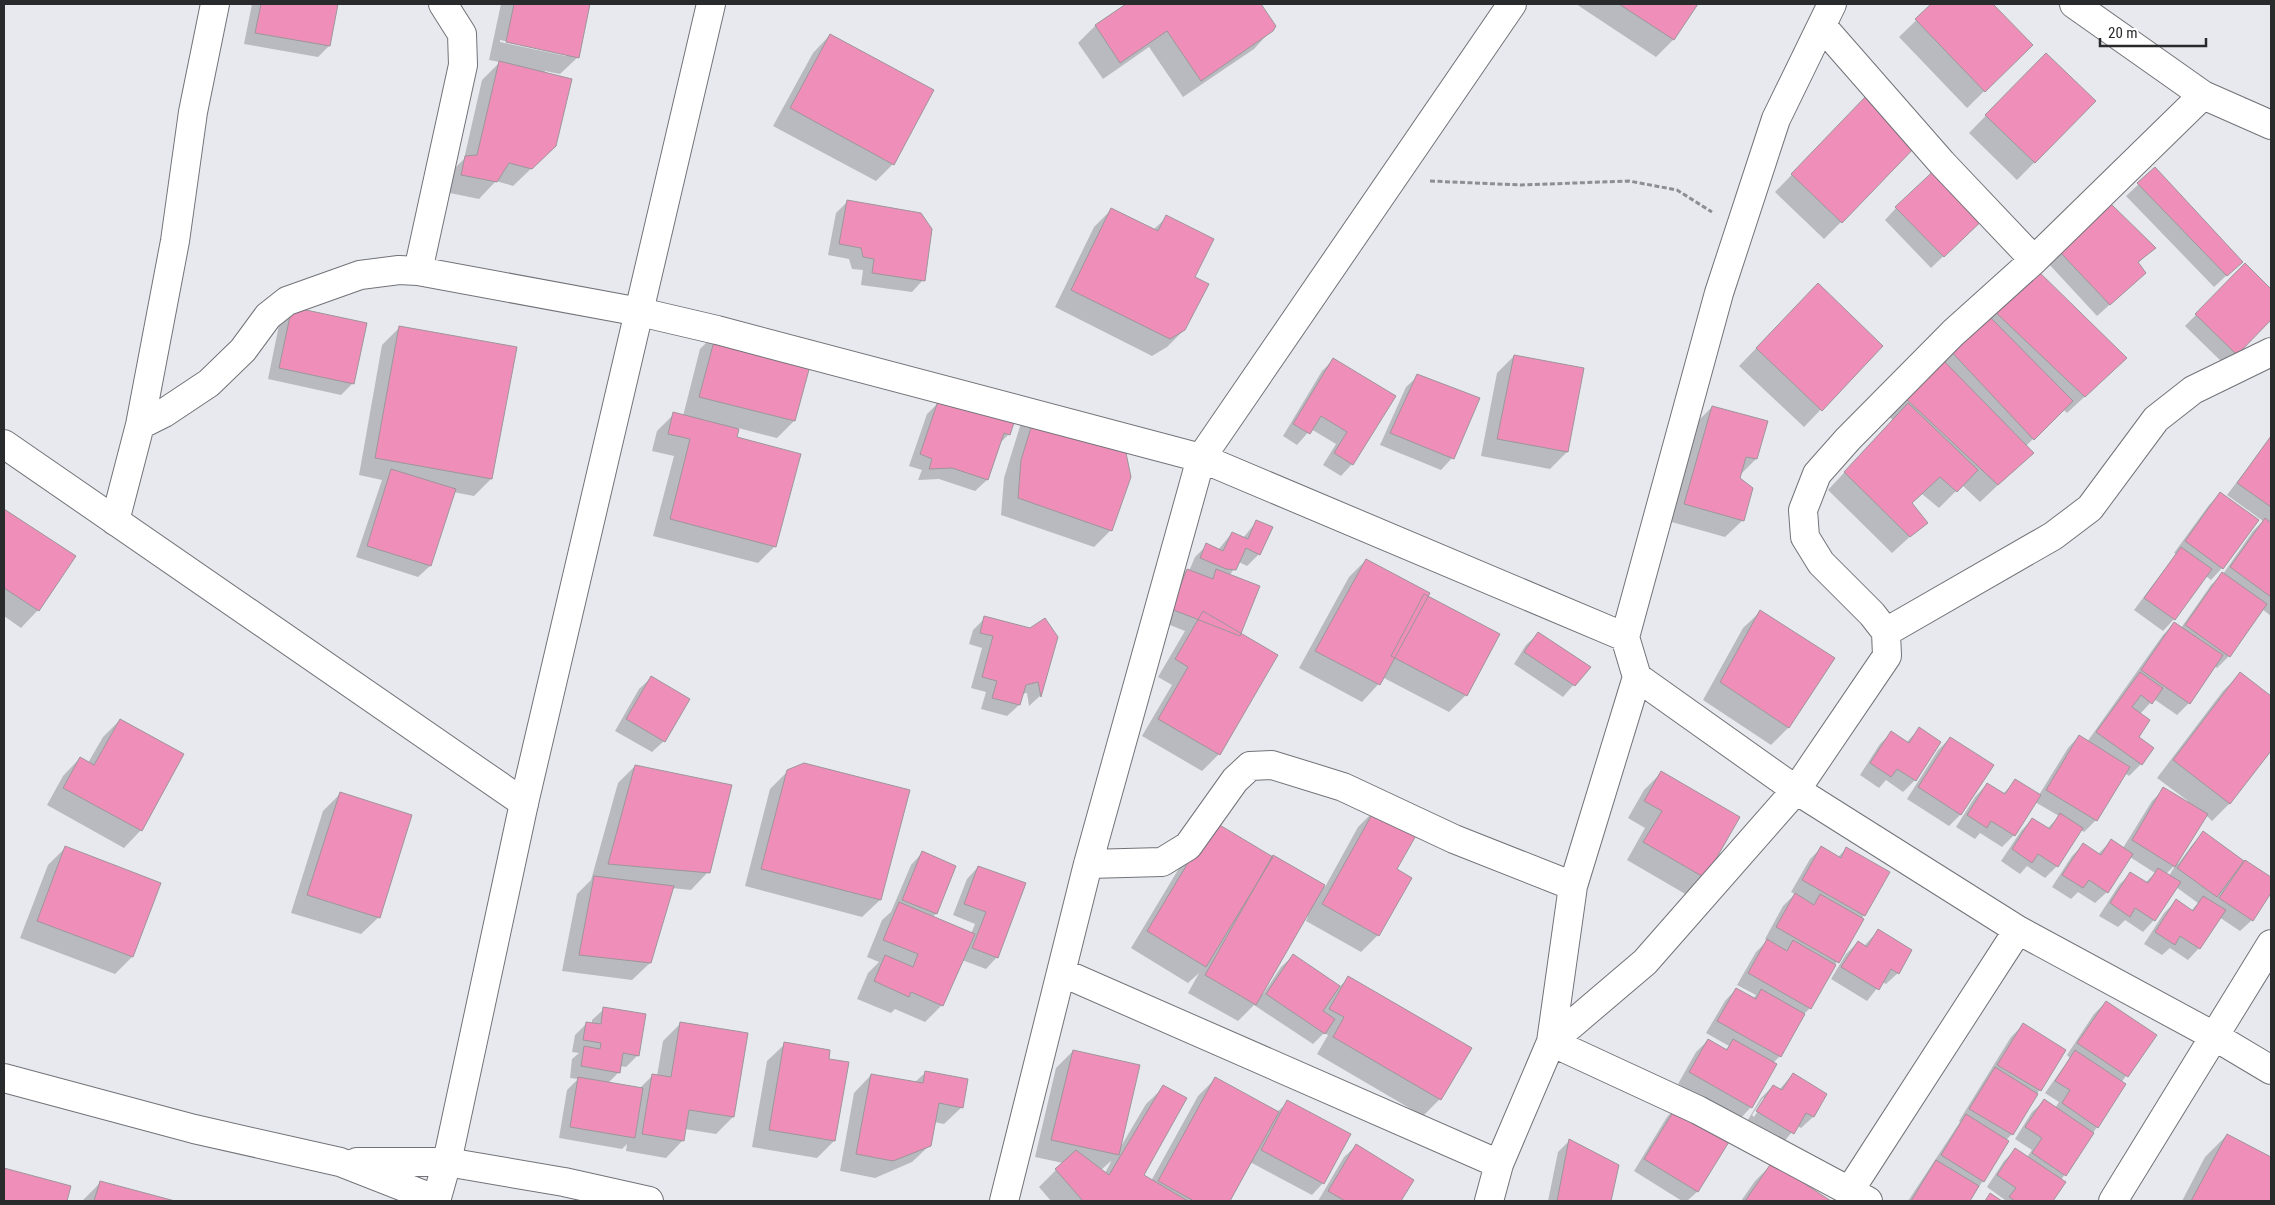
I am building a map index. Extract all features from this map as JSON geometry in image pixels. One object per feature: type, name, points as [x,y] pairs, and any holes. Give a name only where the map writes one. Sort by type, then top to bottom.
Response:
[{"type":"street","points":[[115,521],[140,425],[175,241],[193,112],[215,4]]},
{"type":"street","points":[[418,272],[463,66],[462,34],[443,4]]},
{"type":"street","points":[[4,1078],[194,1130],[340,1162],[439,1201],[524,803],[712,4]]},
{"type":"street","points":[[1004,1201],[1088,864],[1201,458],[1512,4]]},
{"type":"street","points":[[2074,4],[2203,95],[2271,125]]},
{"type":"street","points":[[1489,1201],[1499,1164],[1551,1042],[1573,886],[1637,677],[1625,637],[1719,293],[1776,119],[1827,15],[1942,163],[2034,260]]},
{"type":"street","points":[[1551,1042],[1645,962],[1796,790],[1888,656],[1886,632],[1872,614],[1821,563],[1806,537],[1803,510],[1817,474],[1848,439],[1953,333],[2034,260],[2203,95]]},
{"type":"street","points":[[140,425],[180,404],[209,383],[243,350],[268,316],[287,300],[328,288],[360,275],[379,271],[418,272],[640,312],[717,330],[1201,458],[1625,637]]},
{"type":"street","points":[[1886,632],[2053,536],[2090,508],[2156,419],[2193,390],[2271,352]]},
{"type":"street","points":[[4,444],[524,803]]},
{"type":"street","points":[[1637,677],[1796,790],[2018,930],[2214,1036],[2271,1070]]},
{"type":"street","points":[[1088,864],[1162,862],[1188,846],[1236,780],[1250,766],[1272,765],[1343,787],[1454,839],[1573,886]]},
{"type":"street","points":[[1551,1042],[1698,1110],[1859,1196],[2018,930]]},
{"type":"street","points":[[2112,1201],[2271,944]]},
{"type":"street","points":[[1061,972],[1499,1164]]},
{"type":"street","points":[[340,1162],[447,1162],[564,1182],[649,1201]]},
{"type":"path","points":[[1392,180],[1521,185],[1629,181],[1677,190],[1740,230]]},
{"type":"building","points":[[261,4],[338,4],[330,46],[255,33]]},
{"type":"building","points":[[514,4],[590,4],[579,58],[506,42]]},
{"type":"building","points":[[1126,4],[1261,4],[1276,26],[1273,31],[1201,81],[1167,31],[1120,63],[1095,25]]},
{"type":"building","points":[[1619,4],[1698,4],[1674,40]]},
{"type":"building","points":[[1931,4],[1993,4],[2033,45],[1985,92],[1915,19]]},
{"type":"building","points":[[830,34],[934,90],[894,165],[790,108]]},
{"type":"building","points":[[2046,53],[2096,101],[2035,163],[1985,115]]},
{"type":"building","points":[[499,61],[572,79],[556,146],[532,169],[509,163],[497,182],[461,175],[465,156],[477,155]]},
{"type":"building","points":[[1868,94],[1919,143],[1842,223],[1791,174]]},
{"type":"building","points":[[1942,163],[1990,213],[1944,257],[1895,207]]},
{"type":"building","points":[[2155,167],[2243,262],[2227,276],[2137,183]]},
{"type":"building","points":[[847,200],[921,213],[932,229],[925,281],[872,273],[874,259],[863,257],[861,248],[839,244]]},
{"type":"building","points":[[2111,204],[2156,248],[2138,262],[2146,273],[2110,305],[2059,251]]},
{"type":"building","points":[[1111,208],[1158,231],[1166,215],[1214,239],[1195,277],[1209,284],[1185,330],[1170,339],[1071,290]]},
{"type":"building","points":[[2245,263],[2271,289],[2271,320],[2237,355],[2195,314]]},
{"type":"building","points":[[2035,268],[2127,358],[2085,397],[1991,308]]},
{"type":"building","points":[[1818,283],[1883,346],[1822,411],[1756,348]]},
{"type":"building","points":[[292,307],[367,323],[354,384],[279,368]]},
{"type":"building","points":[[1985,312],[2073,401],[2034,440],[1948,348]]},
{"type":"building","points":[[399,326],[517,347],[492,479],[375,458]]},
{"type":"building","points":[[717,330],[813,355],[795,421],[699,397]]},
{"type":"building","points":[[1514,355],[1584,368],[1568,452],[1497,439]]},
{"type":"building","points":[[1333,358],[1396,396],[1353,465],[1334,453],[1347,432],[1321,416],[1310,434],[1293,424]]},
{"type":"building","points":[[1942,359],[2034,453],[1998,485],[1903,396]]},
{"type":"building","points":[[1417,374],[1480,398],[1454,459],[1390,433]]},
{"type":"building","points":[[938,401],[1019,407],[1010,435],[1004,433],[988,480],[952,468],[929,469],[932,459],[920,454]]},
{"type":"building","points":[[1908,403],[1978,470],[1957,492],[1940,477],[1912,503],[1928,523],[1910,537],[1844,472]]},
{"type":"building","points":[[1038,405],[1121,429],[1131,477],[1112,531],[1018,498],[1021,460]]},
{"type":"building","points":[[1712,406],[1768,421],[1757,459],[1746,457],[1740,478],[1753,488],[1744,521],[1684,504]]},
{"type":"building","points":[[673,412],[739,429],[737,437],[801,454],[776,547],[670,519],[690,439],[668,434]]},
{"type":"building","points":[[2271,436],[2271,507],[2237,483]]},
{"type":"building","points":[[391,469],[456,489],[431,566],[367,546]]},
{"type":"building","points":[[2220,492],[2259,520],[2223,569],[2185,541]]},
{"type":"building","points":[[4,509],[76,556],[39,611],[4,588]]},
{"type":"building","points":[[2265,518],[2271,523],[2271,597],[2230,567]]},
{"type":"building","points":[[1256,520],[1273,527],[1260,555],[1246,548],[1236,570],[1226,569],[1200,558],[1206,543],[1223,551],[1232,532],[1248,539]]},
{"type":"building","points":[[2181,547],[2212,569],[2175,620],[2144,598]]},
{"type":"building","points":[[1366,559],[1430,593],[1380,685],[1315,651]]},
{"type":"building","points":[[1187,569],[1213,579],[1216,569],[1260,586],[1240,636],[1171,609]]},
{"type":"building","points":[[2222,572],[2267,604],[2230,657],[2185,625]]},
{"type":"building","points":[[1424,594],[1500,634],[1467,696],[1391,656]]},
{"type":"building","points":[[1760,610],[1835,658],[1789,728],[1720,682]]},
{"type":"building","points":[[1203,611],[1278,655],[1220,755],[1158,719],[1188,667],[1175,659]]},
{"type":"building","points":[[984,616],[1030,628],[1045,618],[1058,637],[1041,697],[1038,682],[1026,685],[1020,705],[992,698],[997,681],[982,677],[993,636],[980,633]]},
{"type":"building","points":[[2174,622],[2223,655],[2190,704],[2141,670]]},
{"type":"building","points":[[1538,632],[1591,667],[1575,686],[1524,652]]},
{"type":"building","points":[[2140,672],[2163,688],[2152,704],[2141,695],[2132,707],[2150,720],[2139,737],[2154,748],[2142,765],[2096,732]]},
{"type":"building","points":[[2240,672],[2271,696],[2271,751],[2230,804],[2173,760]]},
{"type":"building","points":[[651,676],[690,699],[665,742],[626,719]]},
{"type":"building","points":[[120,719],[184,754],[142,831],[63,788],[80,757],[94,765]]},
{"type":"building","points":[[1919,727],[1941,742],[1916,781],[1897,769],[1891,777],[1870,763],[1891,731],[1909,743]]},
{"type":"building","points":[[2079,735],[2130,767],[2097,821],[2046,790]]},
{"type":"building","points":[[1950,737],[1994,765],[1961,815],[1918,787]]},
{"type":"building","points":[[804,763],[910,790],[881,900],[761,869],[787,770]]},
{"type":"building","points":[[635,765],[732,785],[710,873],[608,864]]},
{"type":"building","points":[[1661,771],[1740,817],[1705,878],[1643,842],[1662,811],[1644,801]]},
{"type":"building","points":[[2015,779],[2041,795],[2015,836],[1991,821],[1987,828],[1967,815],[1987,783],[2005,794]]},
{"type":"building","points":[[2163,787],[2208,814],[2175,867],[2132,840]]},
{"type":"building","points":[[340,792],[412,815],[380,918],[307,895]]},
{"type":"building","points":[[1375,809],[1418,832],[1397,869],[1412,878],[1379,936],[1322,904]]},
{"type":"building","points":[[2060,813],[2083,828],[2058,867],[2038,854],[2032,863],[2012,849],[2032,818],[2050,829]]},
{"type":"building","points":[[1213,821],[1273,857],[1206,967],[1147,931]]},
{"type":"building","points":[[2203,831],[2244,861],[2217,897],[2177,868]]},
{"type":"building","points":[[2111,839],[2133,854],[2108,893],[2089,880],[2083,888],[2062,875],[2083,843],[2101,855]]},
{"type":"building","points":[[65,846],[161,883],[133,957],[37,921]]},
{"type":"building","points":[[1821,846],[1841,858],[1846,847],[1890,872],[1865,916],[1802,880]]},
{"type":"building","points":[[922,851],[956,866],[937,914],[902,900]]},
{"type":"building","points":[[1273,855],[1325,885],[1256,1005],[1205,975]]},
{"type":"building","points":[[2245,860],[2271,877],[2271,893],[2253,921],[2219,898]]},
{"type":"building","points":[[978,866],[1026,883],[998,958],[972,948],[986,912],[964,904]]},
{"type":"building","points":[[2158,868],[2181,882],[2155,921],[2135,908],[2130,917],[2110,903],[2130,872],[2148,883]]},
{"type":"building","points":[[594,876],[674,886],[651,963],[579,955]]},
{"type":"building","points":[[1795,893],[1814,905],[1820,894],[1864,919],[1839,963],[1776,927]]},
{"type":"building","points":[[2203,896],[2226,910],[2200,949],[2180,936],[2175,945],[2155,932],[2176,899],[2193,911]]},
{"type":"building","points":[[899,902],[975,934],[943,1006],[911,992],[909,997],[874,981],[885,955],[913,967],[918,954],[883,940]]},
{"type":"building","points":[[1878,929],[1912,950],[1899,974],[1891,969],[1879,990],[1841,967],[1858,941],[1867,947]]},
{"type":"building","points":[[1767,939],[1787,951],[1793,940],[1836,965],[1811,1009],[1748,973]]},
{"type":"building","points":[[1293,954],[1340,986],[1323,1011],[1335,1019],[1325,1034],[1266,994]]},
{"type":"building","points":[[1348,976],[1472,1048],[1441,1100],[1333,1037],[1344,1017],[1329,1009]]},
{"type":"building","points":[[1736,988],[1756,999],[1761,989],[1805,1014],[1781,1057],[1717,1021]]},
{"type":"building","points":[[2106,1001],[2157,1035],[2128,1077],[2077,1043]]},
{"type":"building","points":[[603,1007],[646,1014],[639,1056],[623,1053],[620,1073],[581,1066],[584,1046],[600,1049],[601,1043],[583,1040],[586,1022],[601,1024]]},
{"type":"building","points":[[680,1022],[748,1033],[734,1117],[689,1110],[684,1141],[642,1134],[652,1074],[671,1077]]},
{"type":"building","points":[[2023,1023],[2066,1050],[2041,1091],[1997,1065]]},
{"type":"building","points":[[1708,1039],[1727,1050],[1733,1039],[1777,1064],[1752,1108],[1689,1072]]},
{"type":"building","points":[[784,1042],[830,1050],[829,1059],[849,1062],[835,1141],[769,1130]]},
{"type":"building","points":[[1073,1050],[1140,1065],[1119,1155],[1051,1140]]},
{"type":"building","points":[[2075,1050],[2126,1084],[2098,1128],[2062,1103],[2070,1090],[2055,1081]]},
{"type":"building","points":[[1995,1067],[2038,1094],[2013,1135],[1969,1109]]},
{"type":"building","points":[[925,1071],[968,1079],[963,1108],[939,1103],[931,1146],[893,1161],[856,1154],[871,1074],[923,1083]]},
{"type":"building","points":[[1793,1073],[1827,1094],[1814,1117],[1806,1113],[1794,1134],[1756,1111],[1773,1085],[1782,1090]]},
{"type":"building","points":[[578,1077],[643,1088],[635,1138],[570,1127]]},
{"type":"building","points":[[1215,1077],[1279,1112],[1230,1201],[1194,1201],[1158,1181]]},
{"type":"building","points":[[1163,1085],[1187,1098],[1144,1175],[1188,1201],[1083,1201],[1055,1169],[1076,1150],[1109,1175]]},
{"type":"building","points":[[2044,1099],[2094,1133],[2066,1176],[2032,1153],[2042,1138],[2025,1127]]},
{"type":"building","points":[[1287,1100],[1351,1134],[1324,1184],[1261,1150]]},
{"type":"building","points":[[1678,1104],[1732,1137],[1698,1192],[1644,1159]]},
{"type":"building","points":[[1966,1114],[2009,1141],[1984,1182],[1941,1155]]},
{"type":"building","points":[[2227,1134],[2271,1157],[2271,1201],[2191,1201]]},
{"type":"building","points":[[1569,1139],[1619,1165],[1611,1201],[1557,1201]]},
{"type":"building","points":[[1356,1144],[1414,1180],[1401,1201],[1345,1201],[1328,1191]]},
{"type":"building","points":[[2015,1148],[2066,1182],[2053,1201],[2015,1201],[2009,1197],[2016,1188],[1997,1175]]},
{"type":"building","points":[[1936,1160],[1979,1186],[1970,1201],[1911,1201]]},
{"type":"building","points":[[1772,1162],[1831,1201],[1745,1201]]},
{"type":"building","points":[[4,1168],[71,1186],[67,1201],[4,1201]]},
{"type":"building","points":[[100,1181],[175,1201],[94,1201]]},
{"type":"building","points":[[1990,1193],[2002,1201],[1985,1201]]}]
